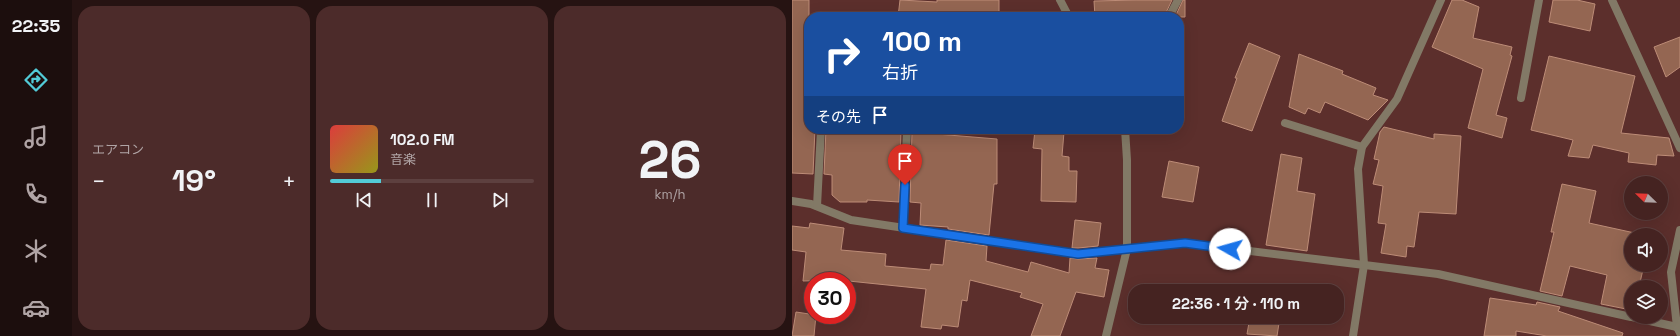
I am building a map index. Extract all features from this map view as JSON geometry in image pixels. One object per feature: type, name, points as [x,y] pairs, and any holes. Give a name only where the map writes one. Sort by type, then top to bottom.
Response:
[{"type":"street","points":[[1060,0],[1066,12]]},
{"type":"street","points":[[1172,12],[1178,0]]},
{"type":"street","points":[[1353,336],[1364,265],[1358,169],[1362,147],[1397,99],[1441,0]]},
{"type":"street","points":[[1521,98],[1539,0]]},
{"type":"street","points":[[1612,0],[1680,148]]},
{"type":"street","points":[[1285,123],[1362,147]]},
{"type":"street","points":[[817,206],[821,134]]},
{"type":"street","points":[[903,228],[907,134]]},
{"type":"street","points":[[1106,336],[1126,249],[1127,160],[1125,134]]},
{"type":"street","points":[[792,200],[817,206],[851,220],[1078,254],[1185,243],[1438,274],[1624,315]]},
{"type":"street","points":[[1657,324],[1679,330],[1671,272],[1680,230]]},
{"type":"building","points":[[792,0],[809,0],[809,12],[804,12],[804,134],[815,134],[813,174],[792,173]]},
{"type":"building","points":[[900,0],[937,2],[937,0],[999,0],[999,12],[899,12]]},
{"type":"building","points":[[1172,0],[1166,12],[1095,12],[1094,1]]},
{"type":"building","points":[[1183,0],[1185,0],[1185,17],[1184,12],[1177,12]]},
{"type":"building","points":[[1452,0],[1462,0],[1479,7],[1473,38],[1512,47],[1510,55],[1512,56],[1496,115],[1507,118],[1502,138],[1468,128],[1483,69],[1432,47]]},
{"type":"building","points":[[1553,0],[1577,0],[1595,4],[1590,31],[1549,22]]},
{"type":"building","points":[[1680,37],[1680,67],[1666,77],[1654,47]]},
{"type":"building","points":[[1249,43],[1280,56],[1252,131],[1222,121],[1237,78],[1235,78]]},
{"type":"building","points":[[1299,54],[1343,71],[1342,74],[1376,88],[1373,95],[1388,100],[1368,120],[1325,102],[1320,113],[1308,108],[1305,114],[1289,107]]},
{"type":"building","points":[[1549,56],[1635,76],[1621,133],[1669,138],[1674,156],[1657,155],[1656,165],[1628,162],[1629,153],[1593,145],[1589,158],[1568,156],[1573,140],[1531,130]]},
{"type":"building","points":[[1384,127],[1434,139],[1434,134],[1461,136],[1456,214],[1419,212],[1414,247],[1407,246],[1406,257],[1381,253],[1386,224],[1378,223],[1383,186],[1373,184],[1379,160],[1374,159],[1380,132]]},
{"type":"building","points":[[826,134],[901,134],[899,202],[867,200],[867,202],[840,202],[832,195],[832,175],[824,174]]},
{"type":"building","points":[[912,134],[936,134],[997,139],[997,184],[994,184],[989,235],[948,229],[948,227],[920,225],[921,203],[910,202]]},
{"type":"building","points":[[1035,134],[1064,134],[1062,156],[1069,157],[1069,171],[1077,171],[1076,202],[1041,201],[1042,149],[1033,148]]},
{"type":"building","points":[[1281,154],[1302,158],[1297,191],[1315,194],[1307,251],[1266,245]]},
{"type":"building","points":[[1169,161],[1199,167],[1193,202],[1162,197]]},
{"type":"building","points":[[1562,184],[1596,191],[1589,223],[1624,231],[1624,272],[1642,272],[1641,280],[1624,280],[1624,309],[1601,304],[1607,275],[1570,266],[1562,296],[1540,291],[1554,232],[1551,232]]},
{"type":"building","points":[[1075,220],[1101,223],[1098,246],[1072,248]]},
{"type":"building","points":[[810,223],[844,228],[841,250],[886,254],[885,266],[930,270],[931,264],[943,265],[946,240],[987,246],[986,261],[1028,272],[1031,262],[1069,273],[1070,258],[1097,258],[1095,268],[1109,270],[1104,297],[1076,292],[1060,336],[1031,336],[1043,304],[1020,297],[1022,293],[970,280],[967,301],[962,300],[958,327],[942,325],[941,329],[921,327],[926,289],[856,282],[856,272],[804,272],[803,281],[806,252],[792,250],[792,226],[809,228]]},
{"type":"building","points":[[1490,298],[1536,305],[1537,302],[1560,307],[1558,311],[1623,333],[1622,336],[1547,336],[1516,331],[1516,336],[1484,336]]},
{"type":"building","points":[[796,312],[804,313],[804,324],[815,324],[814,336],[792,336]]},
{"type":"building","points":[[1249,324],[1279,324],[1277,336],[1247,334]]},
{"type":"route","points":[[905,185],[903,228],[1078,254],[1185,243],[1230,249]]}]
